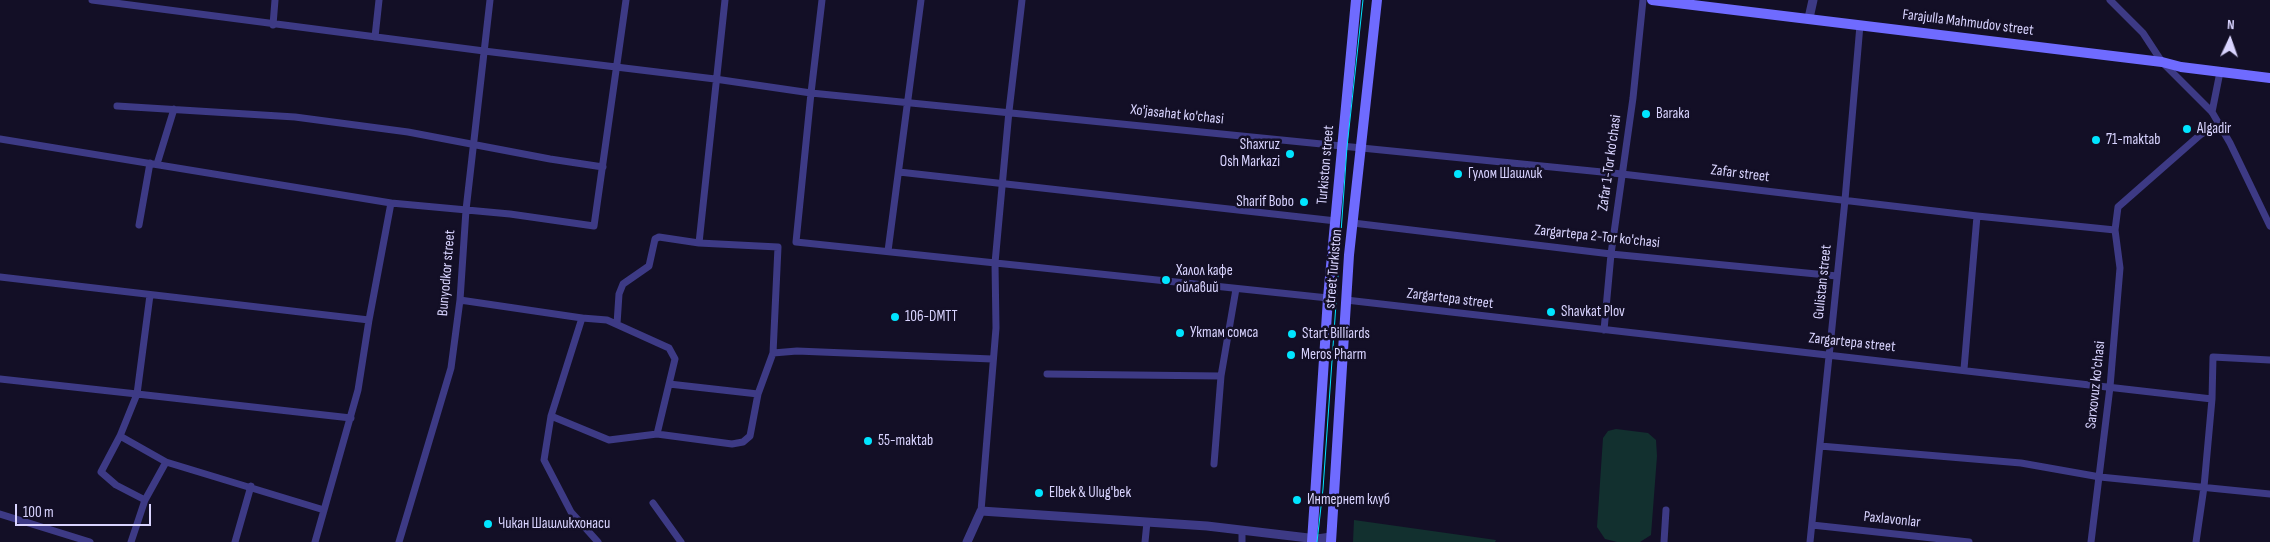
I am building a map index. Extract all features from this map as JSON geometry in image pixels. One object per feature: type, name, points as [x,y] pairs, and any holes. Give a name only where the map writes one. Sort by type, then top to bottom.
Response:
[{"type":"main road","name":"Turkiston street","points":[[1313,540],[1328,298],[1356,0]]},
{"type":"main road","name":"street Turkiston","points":[[1331,540],[1346,300],[1377,0]]},
{"type":"main road","name":"Farajulla Mahmudov street","points":[[1652,0],[2162,62],[2181,67],[2270,78]]},
{"type":"street","name":"Xo'jasahat ko'chasi","points":[[92,0],[273,25],[617,68],[715,78],[811,93],[1009,111],[1361,149]]},
{"type":"street","points":[[273,25],[275,0]]},
{"type":"street","points":[[375,37],[379,0]]},
{"type":"street","name":"Bunyodkor street","points":[[399,542],[451,368],[460,300],[473,143],[490,0]]},
{"type":"street","points":[[0,139],[390,203],[466,210],[594,226],[626,0]]},
{"type":"street","points":[[699,243],[715,78],[725,0]]},
{"type":"street","points":[[822,0],[796,242],[1328,298]]},
{"type":"street","points":[[888,251],[921,0]]},
{"type":"street","points":[[967,542],[981,511],[996,328],[995,263],[1009,111],[1022,0]]},
{"type":"street","name":"Zafar 1-Tor ko'chasi","points":[[1604,330],[1611,254],[1633,98],[1643,0]]},
{"type":"street","points":[[1809,18],[1813,0]]},
{"type":"street","points":[[2110,0],[2143,33],[2162,62],[2212,112],[2230,142],[2270,226]]},
{"type":"street","name":"Gulistan street","points":[[1810,542],[1845,200],[1860,25]]},
{"type":"street","points":[[2212,112],[2220,72]]},
{"type":"street","points":[[117,106],[296,117],[408,132],[603,167]]},
{"type":"street","points":[[139,225],[154,163],[174,110]]},
{"type":"street","name":"Sarxovuz ko'chasi","points":[[2091,542],[2110,387],[2120,268],[2115,230],[2118,207],[2200,135],[2218,124]]},
{"type":"street","name":"Zafar street","points":[[1361,149],[1622,174],[1976,216],[2115,230]]},
{"type":"street","points":[[899,172],[1336,221]]},
{"type":"street","points":[[315,542],[358,390],[390,203]]},
{"type":"street","points":[[1964,369],[1976,216]]},
{"type":"street","name":"Zargartepa 2-Tor ko'chasi","points":[[1353,223],[1611,254],[1837,276]]},
{"type":"street","points":[[551,416],[609,440],[657,434],[732,444],[743,442],[750,436],[758,394],[773,352],[778,248],[699,243],[659,237],[655,239],[649,266],[623,284],[619,294],[617,324]]},
{"type":"street","points":[[0,277],[369,320]]},
{"type":"street","points":[[1214,464],[1221,376],[1236,289]]},
{"type":"street","points":[[145,500],[116,485],[101,472],[120,436],[137,394],[150,295]]},
{"type":"street","points":[[460,300],[607,320],[669,348],[674,359],[657,434]]},
{"type":"street","name":"Zargartepa street","points":[[1346,300],[1964,369],[2212,399]]},
{"type":"street","points":[[582,318],[551,416],[544,460],[571,512],[598,542]]},
{"type":"street","points":[[773,352],[796,350],[992,359]]},
{"type":"street","points":[[2196,542],[2204,487],[2212,399],[2213,357],[2270,360]]},
{"type":"street","points":[[1047,374],[1221,376]]},
{"type":"street","points":[[0,379],[351,418]]},
{"type":"street","points":[[669,384],[758,394]]},
{"type":"street","points":[[120,436],[166,462],[251,486],[324,510]]},
{"type":"street","points":[[1820,446],[2021,463],[2100,477],[2270,494]]},
{"type":"street","points":[[131,542],[145,500],[166,462]]},
{"type":"street","points":[[235,542],[251,486]]},
{"type":"street","points":[[654,503],[681,542]]},
{"type":"street","points":[[1664,542],[1666,510]]},
{"type":"street","points":[[981,511],[1147,522],[1242,530],[1313,540],[1331,540]]},
{"type":"street","points":[[0,514],[90,542]]},
{"type":"street","points":[[1146,542],[1147,522]]},
{"type":"street","name":"Paxlavonlar","points":[[1812,526],[1969,542]]},
{"type":"street","points":[[1242,530],[1242,542]]},
{"type":"green space","points":[[1616,429],[1648,433],[1656,440],[1657,456],[1651,535],[1640,542],[1617,542],[1605,539],[1597,527],[1603,438],[1608,431]]},
{"type":"green space","points":[[1354,520],[1496,540],[1495,542],[1353,542]]},
{"type":"tram line","points":[[1317,542],[1323,489],[1347,147],[1363,0]]},
{"type":"place","name":"Baraka","points":[[1646,114]]},
{"type":"place","name":"Algadir","points":[[2187,129]]},
{"type":"place","name":"71-maktab","points":[[2096,140]]},
{"type":"place","name":"Shaxruz Osh Markazi","points":[[1290,154]]},
{"type":"place","name":"Гулом Шашлик","points":[[1458,174]]},
{"type":"place","name":"Sharif Bobo","points":[[1304,202]]},
{"type":"place","name":"Халол кафе ойлавий","points":[[1166,280]]},
{"type":"place","name":"Shavkat Plov","points":[[1551,312]]},
{"type":"place","name":"106-DMTT","points":[[895,317]]},
{"type":"place","name":"Уктам сомса","points":[[1180,333]]},
{"type":"place","name":"Start Billiards","points":[[1292,334]]},
{"type":"place","name":"Meros Pharm","points":[[1291,355]]},
{"type":"place","name":"55-maktab","points":[[868,441]]},
{"type":"place","name":"Elbek & Ulug'bek","points":[[1039,493]]},
{"type":"place","name":"Интернет клуб","points":[[1297,500]]},
{"type":"place","name":"Чикан Шашликхонаси","points":[[488,524]]}]
